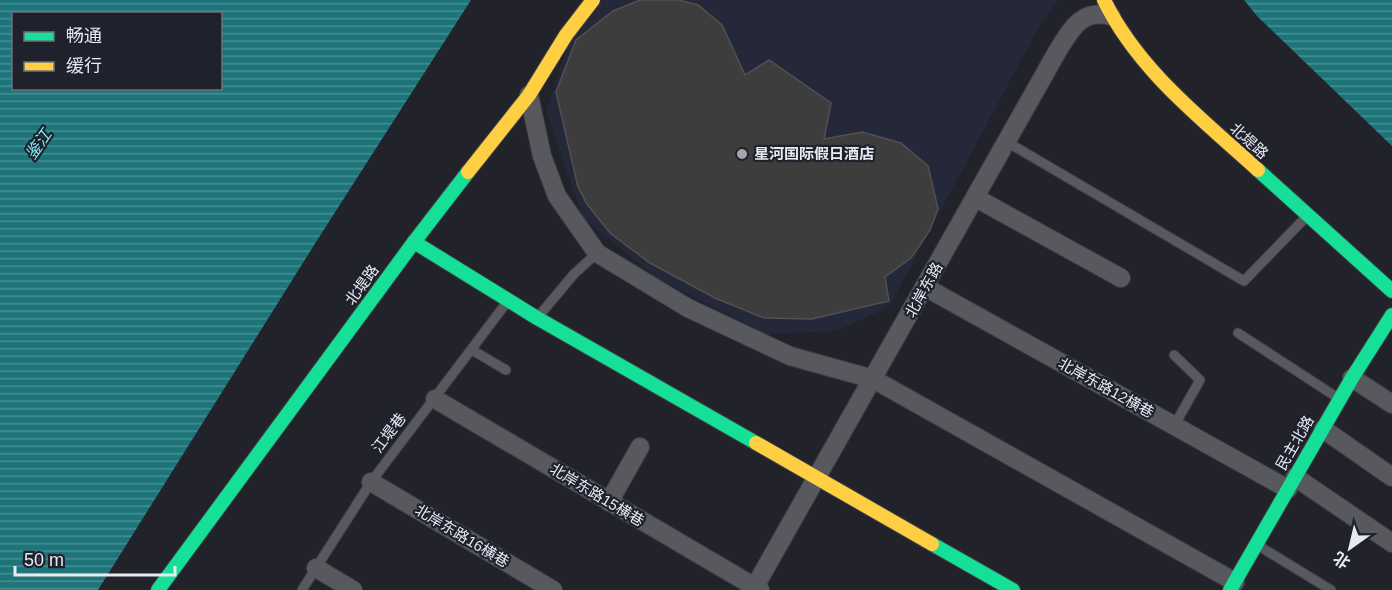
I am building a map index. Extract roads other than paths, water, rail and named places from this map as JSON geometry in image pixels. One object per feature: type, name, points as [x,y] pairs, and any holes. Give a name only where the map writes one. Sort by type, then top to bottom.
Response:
[{"type":"main road","name":"北堤路","points":[[158,590],[414,242],[529,95],[566,35],[593,0]]},
{"type":"main road","name":"北堤路","points":[[1108,8],[1134,51],[1159,80],[1392,291]]},
{"type":"main road","points":[[414,242],[537,318],[1012,590]]},
{"type":"main road","name":"民主北路","points":[[1233,586],[1352,378],[1392,315]]},
{"type":"street","points":[[1081,19],[1086,0]]},
{"type":"street","points":[[1081,19],[1108,8]]},
{"type":"street","name":"北岸东路","points":[[756,589],[1007,141],[1058,52],[1081,19]]},
{"type":"street","points":[[529,95],[542,156],[557,195],[597,253],[688,308],[790,356],[873,379],[1233,586]]},
{"type":"street","points":[[976,198],[1120,279]]},
{"type":"street","name":"北岸东路12横巷","points":[[925,288],[1174,426],[1292,483],[1392,543]]},
{"type":"street","points":[[1352,378],[1392,404]]},
{"type":"street","name":"北岸东路15横巷","points":[[435,399],[756,589]]},
{"type":"street","points":[[1323,429],[1392,477]]},
{"type":"street","points":[[609,502],[640,447]]},
{"type":"street","name":"北岸东路16横巷","points":[[371,482],[553,590]]},
{"type":"street","points":[[316,568],[352,590]]},
{"type":"lane","points":[[1007,141],[1244,281],[1308,215]]},
{"type":"lane","points":[[537,318],[574,274],[597,253]]},
{"type":"lane","name":"江堤巷","points":[[303,590],[371,482],[508,300]]},
{"type":"lane","points":[[1238,333],[1340,399]]},
{"type":"lane","points":[[472,350],[506,370]]},
{"type":"lane","points":[[1174,355],[1200,380],[1174,426]]},
{"type":"lane","points":[[1257,544],[1331,590]]},
{"type":"water","name":"鉴江","points":[[0,0],[471,0],[316,242],[98,590],[0,590]]},
{"type":"water","points":[[1244,0],[1392,0],[1392,146],[1257,16]]},
{"type":"place","name":"星河国际假日酒店","points":[[742,154]]}]
